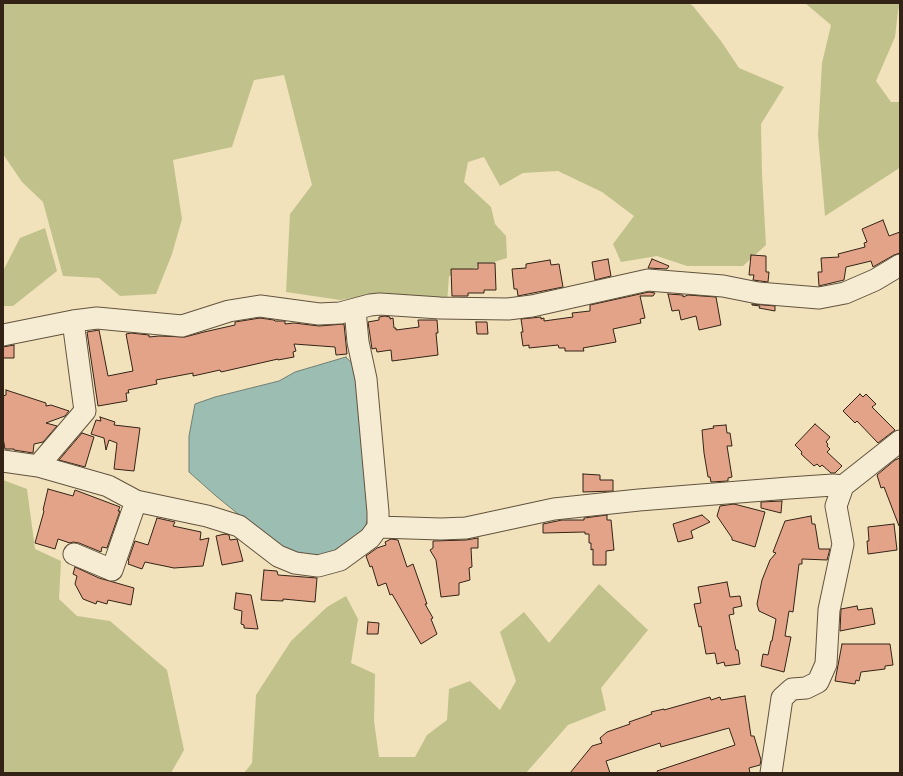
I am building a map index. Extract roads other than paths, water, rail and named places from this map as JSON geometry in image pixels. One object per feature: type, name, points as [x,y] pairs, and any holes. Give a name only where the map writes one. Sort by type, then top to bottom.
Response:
[{"type":"street","points":[[3,335],[73,321],[97,318],[182,326],[229,310],[260,306],[319,314],[340,313],[356,310],[370,305],[380,304],[440,308],[508,308],[532,306],[648,280],[723,286],[758,293],[819,298],[845,293],[876,280],[900,265]]},
{"type":"street","points":[[3,461],[38,466],[108,486],[136,501],[207,516],[239,526],[278,556],[295,563],[318,566],[340,560],[370,538],[378,527],[378,512],[366,379],[358,342],[356,310]]},
{"type":"street","points":[[38,466],[85,411],[73,321]]},
{"type":"street","points":[[771,773],[782,698],[792,689],[806,688],[818,682],[826,664],[829,610],[843,544],[836,506],[843,486],[900,441]]},
{"type":"street","points":[[378,527],[441,529],[466,528],[554,509],[646,499],[789,488],[843,486]]},
{"type":"street","points":[[74,554],[112,570],[136,501]]},
{"type":"water","points":[[346,357],[356,368],[370,505],[366,525],[354,542],[322,558],[286,553],[189,472],[189,436],[195,404],[215,397],[279,381],[295,372]]}]
